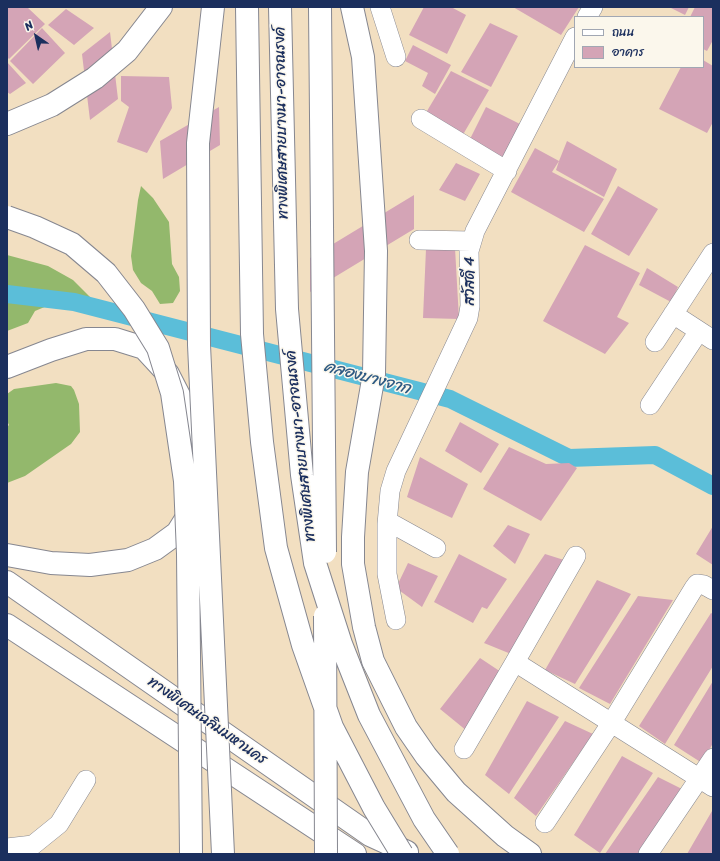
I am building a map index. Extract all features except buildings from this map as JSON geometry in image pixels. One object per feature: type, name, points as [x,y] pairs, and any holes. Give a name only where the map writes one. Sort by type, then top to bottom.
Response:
[{"type":"highway","points":[[7,124],[52,106],[95,78],[126,51],[161,7]]},
{"type":"highway","points":[[213,7],[198,143],[199,337],[223,854]]},
{"type":"highway","points":[[247,7],[252,334],[262,442],[276,548],[303,645],[332,726],[374,808],[402,854]]},
{"type":"highway","name":"ทางพิเศษสายบางนา-อาจณรงค์","points":[[280,7],[287,309],[302,475],[315,563],[341,644],[369,715],[424,819],[448,854]]},
{"type":"highway","points":[[320,7],[327,766],[326,854]]},
{"type":"highway","points":[[352,7],[363,57],[376,251],[374,374],[357,472],[353,537],[353,564],[362,620],[373,661],[406,727],[426,756],[456,792],[505,836],[530,854]]},
{"type":"highway","points":[[7,217],[35,227],[72,244],[106,273],[134,309],[158,348],[172,393],[186,488],[191,854]]},
{"type":"highway","points":[[7,367],[51,350],[86,339],[115,338],[144,348],[168,374],[188,413],[196,448],[200,481],[192,511],[177,534],[155,549],[128,560],[90,565],[51,563],[7,555]]},
{"type":"highway","name":"ทางพิเศษเฉลิมมหานคร","points":[[7,582],[370,835],[410,854]]},
{"type":"highway","name":"ทางพิเศษเฉลิมมหานคร","points":[[7,625],[355,854]]},
{"type":"street","points":[[380,7],[396,57]]},
{"type":"street","points":[[588,16],[593,7]]},
{"type":"street","name":"สวัสดี 4","points":[[396,620],[388,574],[387,524],[390,491],[394,477],[418,424],[449,363],[470,312],[469,251],[471,241],[574,39]]},
{"type":"street","points":[[421,119],[507,171]]},
{"type":"street","points":[[419,240],[471,241]]},
{"type":"street","points":[[655,342],[673,314],[708,272],[713,253]]},
{"type":"street","points":[[650,405],[706,336],[673,314]]},
{"type":"street","points":[[387,524],[389,522],[436,548]]},
{"type":"street","points":[[464,749],[576,556]]},
{"type":"street","points":[[545,823],[612,722],[694,588],[697,584],[704,584],[713,590]]},
{"type":"street","points":[[515,662],[706,782]]},
{"type":"street","points":[[648,854],[706,782],[713,758]]},
{"type":"street","points":[[7,848],[32,845],[59,824],[86,780]]},
{"type":"green space","points":[[141,186],[153,198],[169,222],[172,264],[179,277],[180,291],[173,303],[160,304],[152,291],[141,283],[133,270],[131,256]]},
{"type":"green space","points":[[7,255],[48,266],[73,280],[93,300],[47,306],[35,311],[28,323],[7,331]]},
{"type":"green space","points":[[56,383],[71,386],[74,390],[79,404],[80,432],[71,444],[25,476],[7,483],[7,427],[9,425],[7,421],[7,394],[14,389]]},
{"type":"waterway","name":"คลองบางจาก","points":[[7,294],[74,302],[450,399],[569,458],[655,455],[713,486]]}]
